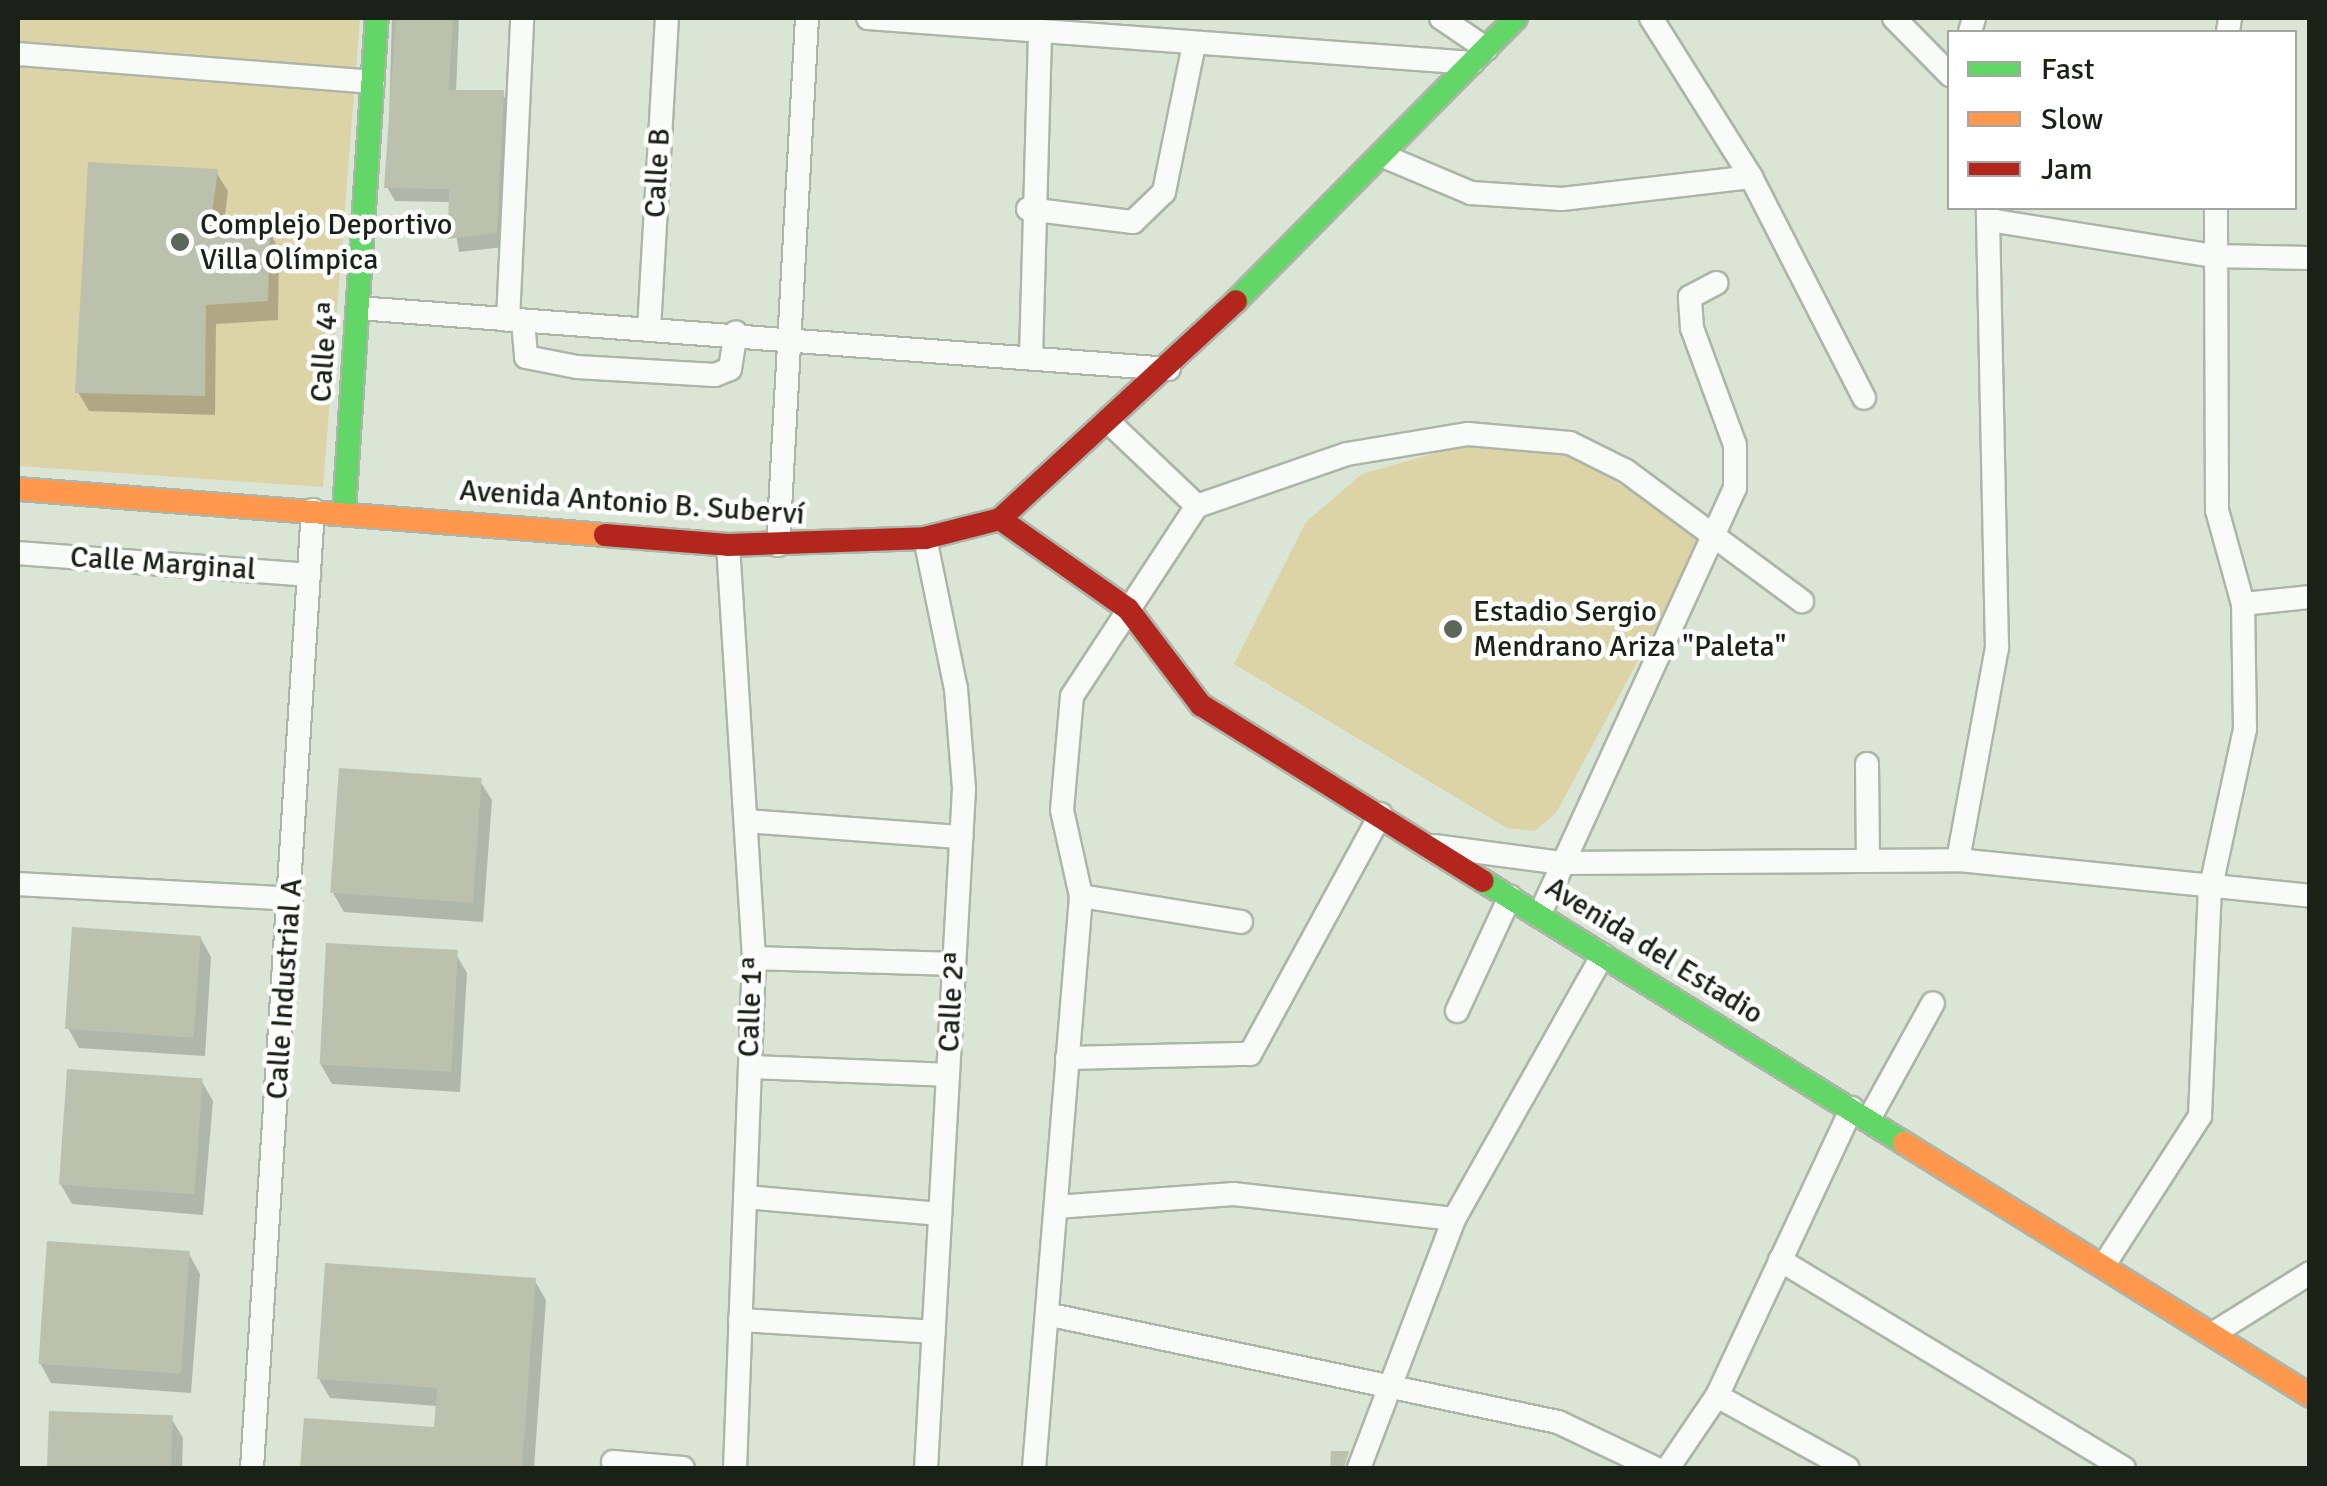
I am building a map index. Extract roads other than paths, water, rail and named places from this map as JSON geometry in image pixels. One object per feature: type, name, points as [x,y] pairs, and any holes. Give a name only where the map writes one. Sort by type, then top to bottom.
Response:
[{"type":"street","name":"Calle 4ª","points":[[344,512],[377,18]]},
{"type":"street","points":[[522,18],[516,320],[526,358],[577,368],[715,375],[730,369],[736,332]]},
{"type":"street","name":"Calle B","points":[[648,329],[667,18]]},
{"type":"street","points":[[778,545],[808,18]]},
{"type":"street","points":[[868,18],[997,24],[1040,37],[1194,49],[1480,56]]},
{"type":"street","points":[[1441,18],[1480,56]]},
{"type":"street","name":"Avenida Antonio B. Suberví","points":[[18,489],[728,545],[925,538],[1000,519],[1112,425],[1516,18]]},
{"type":"street","points":[[1651,18],[1751,177],[1864,398]]},
{"type":"street","points":[[1894,18],[1947,72]]},
{"type":"street","points":[[1031,357],[1028,210],[1040,37]]},
{"type":"street","points":[[1028,210],[1133,222],[1164,192],[1194,49]]},
{"type":"street","points":[[18,54],[373,82]]},
{"type":"street","points":[[1381,155],[1471,192],[1562,199],[1751,177]]},
{"type":"street","points":[[2104,1265],[2200,1116],[2210,892],[2245,728],[2243,604],[2217,510],[2216,210]]},
{"type":"street","points":[[1958,860],[1997,648],[1988,214],[2214,256],[2310,258]]},
{"type":"street","points":[[1539,916],[1561,862],[1720,536],[1735,445],[1692,328],[1690,297],[1716,282]]},
{"type":"street","points":[[358,308],[790,335],[1168,369]]},
{"type":"street","points":[[1112,425],[1197,506]]},
{"type":"street","points":[[1034,1468],[1051,1315],[1081,896],[1062,810],[1072,696],[1197,506],[1346,454],[1468,434],[1570,443],[1720,536],[1802,602]]},
{"type":"street","name":"Calle Industrial A","points":[[252,1468],[313,510]]},
{"type":"street","name":"Avenida del Estadio","points":[[1000,519],[1128,610],[1201,705],[1434,846],[1539,916],[2310,1396]]},
{"type":"street","name":"Calle 2ª","points":[[925,538],[956,688],[961,837],[926,1468]]},
{"type":"street","name":"Calle 1ª","points":[[728,545],[754,958],[735,1468]]},
{"type":"street","name":"Calle Marginal","points":[[18,553],[309,574]]},
{"type":"street","points":[[2243,604],[2310,598]]},
{"type":"street","points":[[1867,764],[1868,861]]},
{"type":"street","points":[[1067,1058],[1250,1054],[1380,814]]},
{"type":"street","points":[[747,820],[961,837]]},
{"type":"street","points":[[1434,846],[1561,862],[1958,860],[2210,892],[2310,896]]},
{"type":"street","points":[[18,884],[291,899]]},
{"type":"street","points":[[1081,896],[1241,922]]},
{"type":"street","points":[[1457,1011],[1510,897]]},
{"type":"street","points":[[1359,1468],[1454,1219],[1604,956]]},
{"type":"street","points":[[754,958],[954,964]]},
{"type":"street","points":[[1668,1468],[1716,1396],[1780,1260],[1861,1114],[1932,1004]]},
{"type":"street","points":[[750,1067],[948,1075]]},
{"type":"street","points":[[1056,1207],[1234,1194],[1454,1219]]},
{"type":"street","points":[[745,1197],[940,1214]]},
{"type":"street","points":[[1780,1260],[2124,1468]]},
{"type":"street","points":[[2214,1333],[2310,1274]]},
{"type":"street","points":[[1051,1315],[1558,1422],[1654,1468]]},
{"type":"street","points":[[740,1320],[934,1332]]},
{"type":"street","points":[[1716,1396],[1848,1468]]},
{"type":"street","points":[[613,1462],[682,1468]]},
{"type":"place","name":"Complejo Deportivo Villa Olímpica","points":[[180,242]]},
{"type":"place","name":"Estadio Sergio Mendrano Ariza \"Paleta\"","points":[[1453,629]]}]
